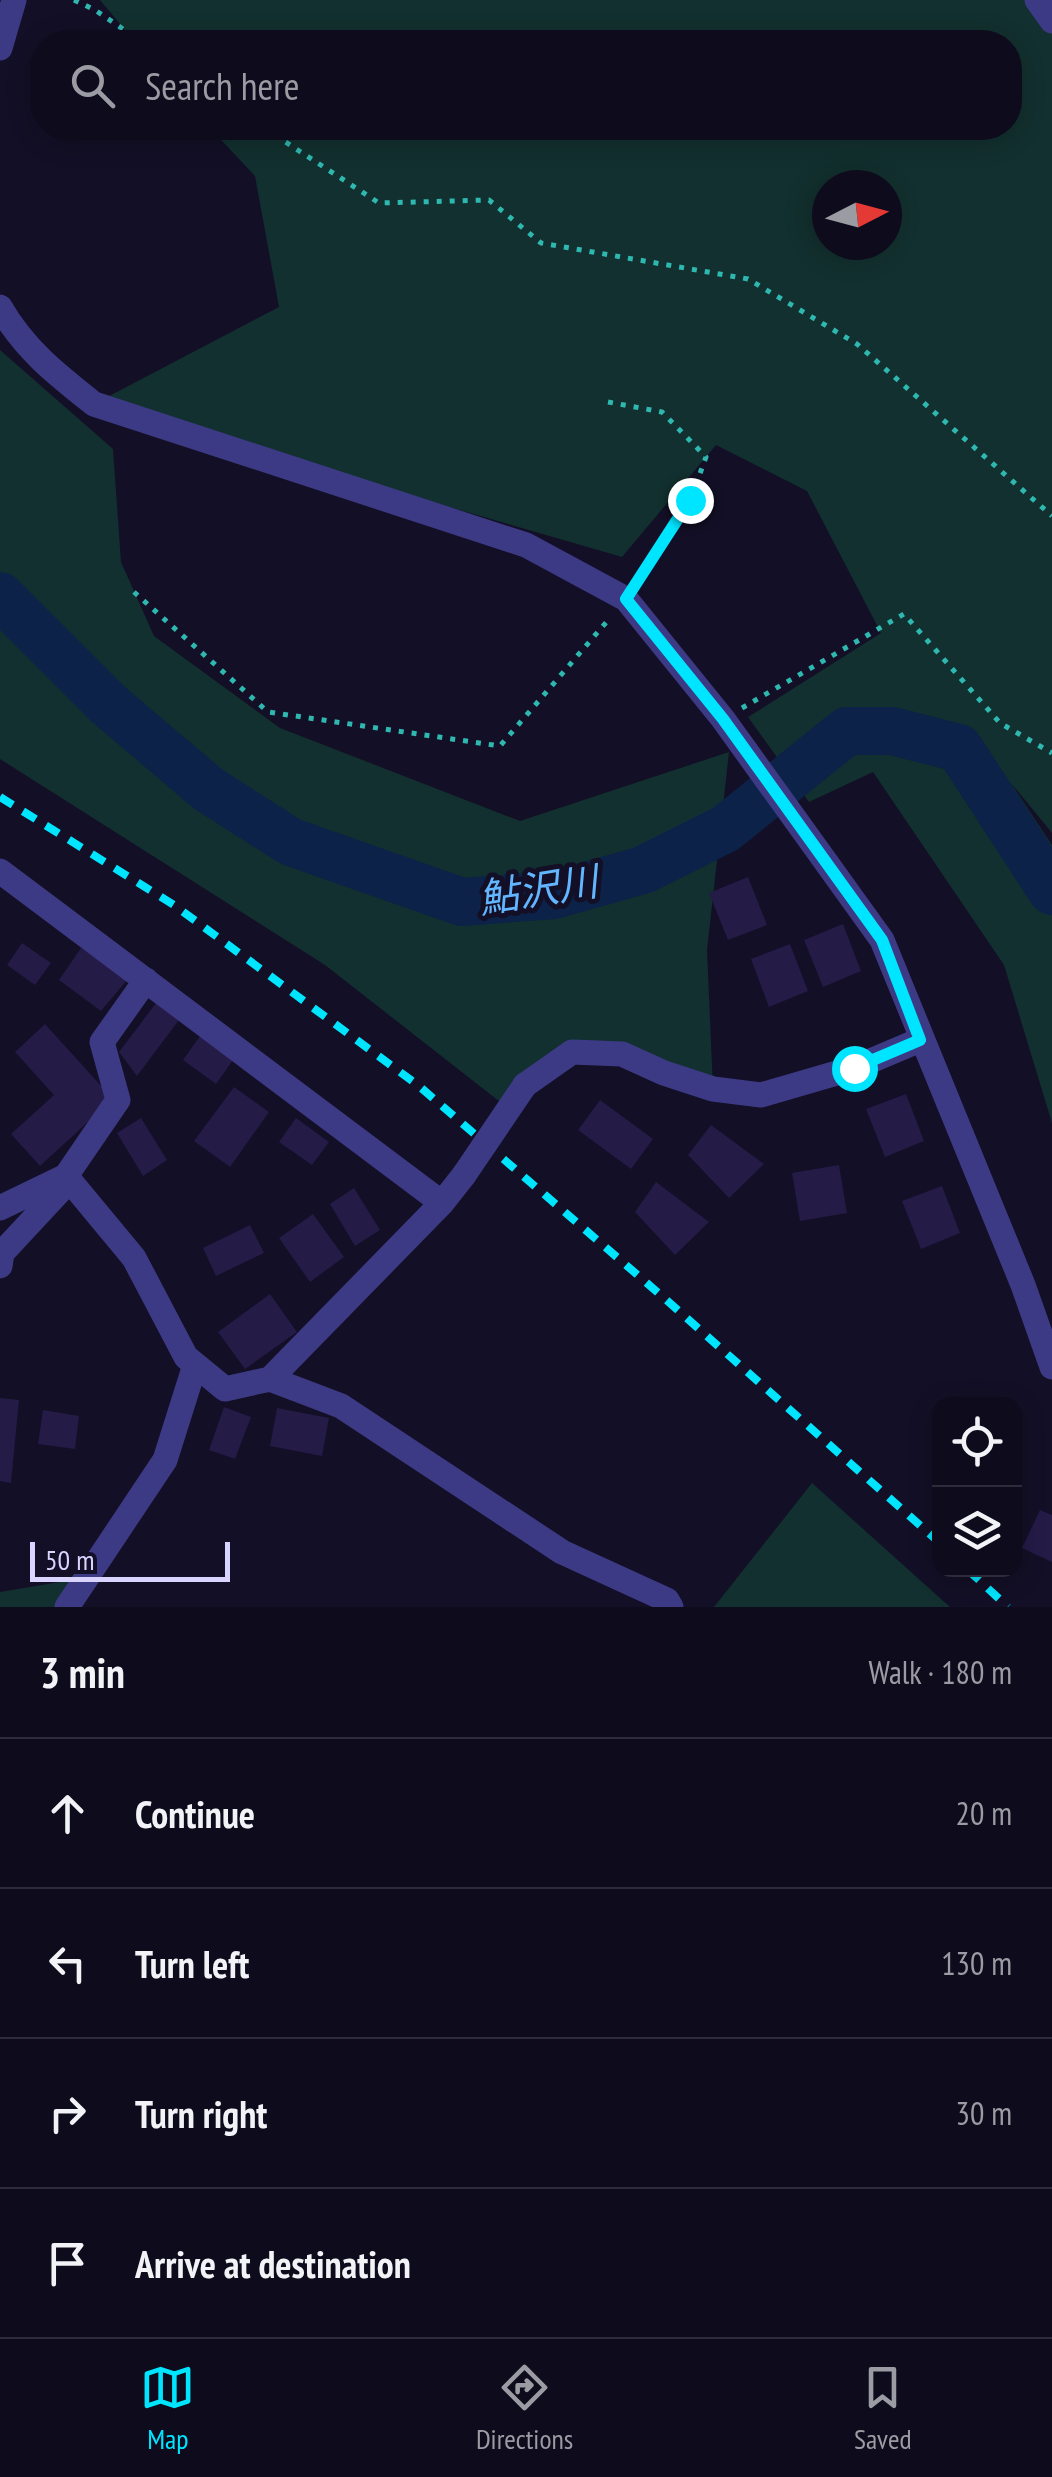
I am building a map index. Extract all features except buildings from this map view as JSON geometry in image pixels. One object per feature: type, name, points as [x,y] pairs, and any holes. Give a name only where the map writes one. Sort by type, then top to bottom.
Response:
[{"type":"street","points":[[0,48],[14,0]]},
{"type":"street","points":[[1037,0],[1052,21]]},
{"type":"street","points":[[0,308],[16,336],[40,361],[94,404],[526,545],[626,599],[723,719],[882,940],[1023,1285],[1052,1367]]},
{"type":"street","points":[[0,870],[442,1203]]},
{"type":"street","points":[[0,1266],[2,1252],[67,1179],[118,1100],[102,1042],[146,980]]},
{"type":"street","points":[[67,1179],[134,1258],[186,1357],[226,1390],[270,1379],[442,1203],[525,1085],[572,1052],[622,1054],[664,1074],[712,1089],[761,1094],[854,1068],[920,1040]]},
{"type":"street","points":[[0,1208],[67,1179]]},
{"type":"street","points":[[67,1607],[166,1460],[195,1364]]},
{"type":"street","points":[[270,1379],[341,1406],[562,1552],[667,1600],[671,1607]]},
{"type":"path","points":[[74,0],[124,30]]},
{"type":"path","points":[[282,140],[379,203],[489,200],[541,244],[748,280],[856,344],[1052,516]]},
{"type":"path","points":[[134,592],[268,712],[500,746],[626,599],[690,500],[706,457],[662,412],[608,402]]},
{"type":"path","points":[[723,719],[904,614],[1000,723],[1052,753]]},
{"type":"green space","points":[[100,0],[1052,0],[1052,833],[1011,783],[1052,845],[1052,1123],[1004,965],[873,772],[809,802],[748,717],[881,633],[807,491],[716,445],[622,557],[94,404],[279,307],[255,176],[221,140],[1022,140],[1022,30],[125,30]]},
{"type":"green space","points":[[0,350],[113,449],[121,562],[154,636],[280,728],[520,821],[729,752],[707,950],[713,1089],[572,1052],[504,1105],[325,965],[0,759]]},
{"type":"green space","points":[[812,1483],[950,1607],[714,1607]]},
{"type":"green space","points":[[78,1579],[80,1607],[0,1607],[0,1592]]},
{"type":"waterway","name":"鮎沢川","points":[[0,596],[108,704],[208,789],[291,842],[462,902],[554,895],[643,870],[725,829],[847,731],[892,731],[959,748],[1052,891]]},
{"type":"railway","points":[[0,797],[174,905],[419,1086],[932,1536]]},
{"type":"railway","points":[[976,1577],[1008,1607]]},
{"type":"route","points":[[690,500],[626,599],[723,719],[882,940],[920,1040],[854,1068]]}]
